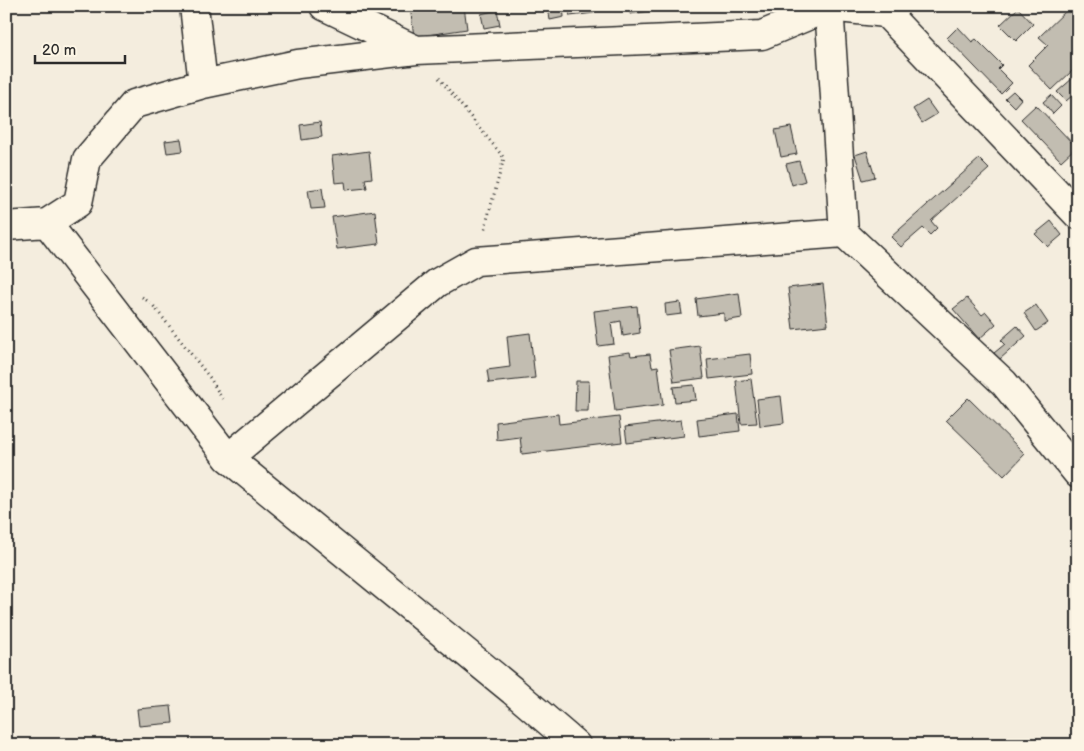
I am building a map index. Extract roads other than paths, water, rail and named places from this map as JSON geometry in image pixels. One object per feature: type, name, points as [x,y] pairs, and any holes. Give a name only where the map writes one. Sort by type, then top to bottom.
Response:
[{"type":"street","points":[[194,6],[203,84]]},
{"type":"street","points":[[324,6],[416,50]]},
{"type":"street","points":[[829,7],[844,233],[1004,384],[1078,474]]},
{"type":"street","points":[[6,226],[47,223],[78,203],[87,159],[134,104],[203,84],[298,64],[416,50],[762,36],[829,7],[891,10],[1078,215]]},
{"type":"street","points":[[47,223],[228,458],[513,691],[576,745]]},
{"type":"street","points":[[228,458],[437,283],[476,261],[844,233]]}]
